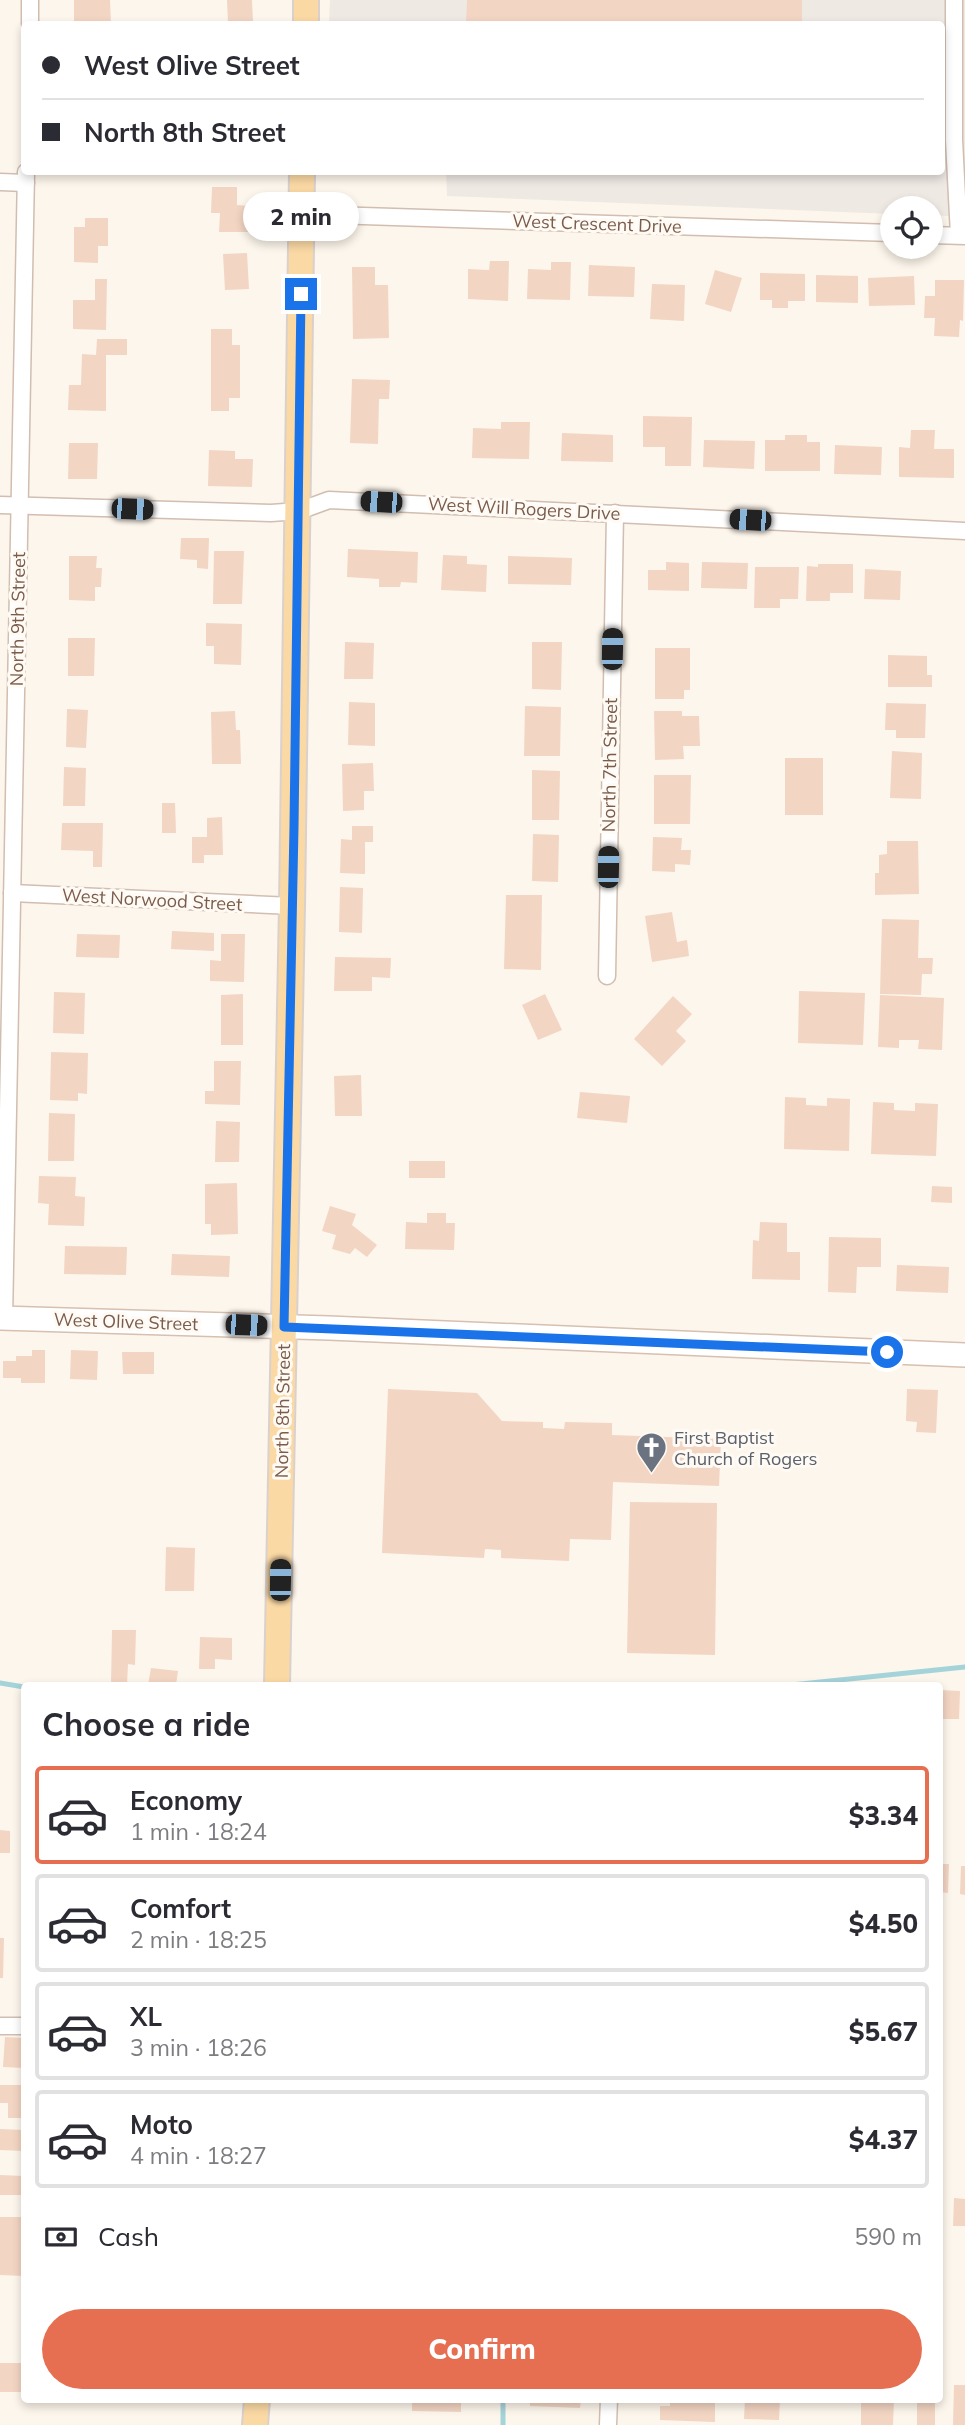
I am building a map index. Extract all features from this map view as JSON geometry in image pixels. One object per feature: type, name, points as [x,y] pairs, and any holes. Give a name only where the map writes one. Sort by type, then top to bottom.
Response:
[{"type":"main road","points":[[306,0],[306,21]]},
{"type":"main road","name":"North 8th Street","points":[[277,1682],[299,511],[302,175]]},
{"type":"main road","name":"West Olive Street","points":[[2,1319],[284,1327],[965,1354]]},
{"type":"main road","points":[[255,2425],[257,2403]]},
{"type":"street","points":[[30,0],[30,21]]},
{"type":"street","points":[[943,234],[962,235],[954,140],[954,0]]},
{"type":"street","points":[[0,182],[26,177]]},
{"type":"street","name":"North 9th Street","points":[[2,1319],[26,177]]},
{"type":"street","name":"West Crescent Drive","points":[[302,214],[880,233]]},
{"type":"street","name":"West Will Rogers Drive","points":[[0,505],[271,513],[299,511],[329,500],[965,531]]},
{"type":"street","name":"North 7th Street","points":[[607,976],[615,513]]},
{"type":"street","name":"West Norwood Street","points":[[12,893],[292,906]]},
{"type":"street","points":[[0,2026],[21,2026]]},
{"type":"street","points":[[608,2425],[609,2403]]},
{"type":"shaded area","points":[[330,0],[965,0],[965,217],[943,216],[943,196],[880,196],[880,214],[447,196],[446,175],[945,175],[945,21],[329,21]]},
{"type":"building","points":[[74,0],[110,0],[111,21],[74,21]]},
{"type":"building","points":[[227,0],[252,0],[253,21],[228,21]]},
{"type":"building","points":[[467,0],[802,0],[802,21],[466,21]]},
{"type":"building","points":[[212,187],[237,187],[237,205],[249,206],[248,232],[219,232],[220,213],[211,213]]},
{"type":"building","points":[[85,218],[108,218],[108,246],[98,246],[98,263],[74,262],[74,227],[85,227]]},
{"type":"building","points":[[247,253],[249,289],[225,290],[223,254]]},
{"type":"building","points":[[490,261],[509,261],[508,301],[468,299],[468,269],[489,270]]},
{"type":"building","points":[[551,262],[571,262],[570,300],[527,299],[528,269],[551,270]]},
{"type":"building","points":[[589,265],[635,267],[634,297],[588,296]]},
{"type":"building","points":[[352,267],[375,267],[375,285],[388,285],[389,338],[353,339]]},
{"type":"building","points":[[715,270],[742,278],[731,312],[705,304]]},
{"type":"building","points":[[760,273],[805,274],[805,301],[788,301],[788,308],[772,308],[772,300],[760,300]]},
{"type":"building","points":[[816,275],[858,276],[858,303],[816,302]]},
{"type":"building","points":[[914,276],[915,305],[869,306],[868,278]]},
{"type":"building","points":[[95,279],[107,279],[106,330],[73,329],[73,300],[95,300]]},
{"type":"building","points":[[935,280],[964,280],[963,321],[960,320],[959,337],[934,336],[935,318],[924,318],[925,296],[935,296]]},
{"type":"building","points":[[652,284],[685,285],[684,321],[650,319]]},
{"type":"building","points":[[211,329],[232,329],[232,345],[240,345],[240,398],[229,398],[229,411],[211,411]]},
{"type":"building","points":[[97,339],[127,339],[127,355],[106,355],[106,411],[68,410],[69,385],[81,385],[82,354],[96,355]]},
{"type":"building","points":[[352,379],[390,380],[389,399],[379,399],[378,444],[350,443]]},
{"type":"building","points":[[643,416],[692,417],[691,466],[665,466],[665,447],[643,447]]},
{"type":"building","points":[[501,422],[530,422],[529,459],[472,458],[473,428],[501,429]]},
{"type":"building","points":[[911,430],[935,430],[934,449],[954,449],[954,478],[899,477],[899,447],[910,448]]},
{"type":"building","points":[[562,433],[613,435],[613,462],[561,461]]},
{"type":"building","points":[[785,435],[807,435],[807,442],[820,442],[820,471],[765,471],[765,440],[785,440]]},
{"type":"building","points":[[704,440],[755,441],[754,469],[703,467]]},
{"type":"building","points":[[69,443],[98,443],[97,479],[68,479]]},
{"type":"building","points":[[835,445],[882,447],[881,475],[834,474]]},
{"type":"building","points":[[209,450],[235,451],[235,459],[253,459],[252,487],[208,486]]},
{"type":"building","points":[[181,538],[209,538],[208,569],[197,568],[197,560],[180,559]]},
{"type":"building","points":[[348,549],[418,552],[417,583],[401,582],[400,587],[379,587],[379,579],[347,577]]},
{"type":"building","points":[[214,551],[244,551],[242,604],[213,604]]},
{"type":"building","points":[[443,555],[467,556],[467,564],[487,565],[486,592],[441,590]]},
{"type":"building","points":[[69,556],[97,556],[96,568],[102,568],[101,587],[95,587],[95,601],[69,600]]},
{"type":"building","points":[[508,556],[572,558],[571,585],[508,584]]},
{"type":"building","points":[[666,562],[689,563],[689,591],[648,590],[648,570],[666,570]]},
{"type":"building","points":[[702,562],[748,563],[747,589],[701,588]]},
{"type":"building","points":[[818,564],[853,564],[853,593],[830,593],[830,601],[806,601],[807,566],[818,567]]},
{"type":"building","points":[[755,567],[799,567],[798,599],[780,599],[780,608],[754,608]]},
{"type":"building","points":[[865,569],[901,571],[900,600],[864,599]]},
{"type":"building","points":[[206,623],[242,624],[241,665],[214,664],[214,646],[206,646]]},
{"type":"building","points":[[68,638],[95,638],[94,676],[68,676]]},
{"type":"building","points":[[345,642],[374,643],[373,679],[344,679]]},
{"type":"building","points":[[532,642],[562,642],[561,690],[532,689]]},
{"type":"building","points":[[655,648],[690,648],[690,690],[684,690],[684,699],[655,699]]},
{"type":"building","points":[[888,655],[927,656],[927,675],[932,675],[932,687],[888,687]]},
{"type":"building","points":[[349,702],[375,703],[375,746],[348,745]]},
{"type":"building","points":[[886,703],[926,704],[925,738],[896,738],[896,730],[885,730]]},
{"type":"building","points":[[525,706],[561,707],[560,756],[524,756]]},
{"type":"building","points":[[67,709],[88,710],[86,748],[66,747]]},
{"type":"building","points":[[235,711],[236,730],[240,730],[241,764],[212,764],[211,712]]},
{"type":"building","points":[[654,711],[682,711],[682,716],[699,716],[700,746],[683,746],[684,759],[655,760]]},
{"type":"building","points":[[892,751],[922,753],[921,799],[890,798]]},
{"type":"building","points":[[785,758],[823,758],[823,815],[785,815]]},
{"type":"building","points":[[373,763],[374,791],[364,791],[364,810],[343,811],[342,764]]},
{"type":"building","points":[[64,767],[86,768],[85,806],[63,806]]},
{"type":"building","points":[[532,770],[560,771],[559,820],[532,820]]},
{"type":"building","points":[[654,775],[691,775],[690,824],[654,824]]},
{"type":"building","points":[[162,803],[175,803],[176,833],[162,833]]},
{"type":"building","points":[[222,817],[223,855],[204,855],[204,863],[192,863],[192,837],[207,837],[207,818]]},
{"type":"building","points":[[62,823],[103,823],[102,867],[93,867],[93,851],[61,850]]},
{"type":"building","points":[[352,826],[373,826],[373,842],[365,842],[365,874],[340,873],[341,839],[352,840]]},
{"type":"building","points":[[533,834],[559,835],[558,882],[532,881]]},
{"type":"building","points":[[653,837],[682,838],[681,850],[691,850],[690,865],[675,864],[675,872],[652,871]]},
{"type":"building","points":[[887,841],[918,841],[919,894],[875,895],[875,873],[879,873],[879,855],[887,854]]},
{"type":"building","points":[[340,887],[363,888],[362,933],[339,932]]},
{"type":"building","points":[[506,895],[542,895],[541,970],[504,969]]},
{"type":"building","points":[[672,912],[677,942],[687,940],[689,956],[652,962],[645,916]]},
{"type":"building","points":[[882,919],[919,920],[918,958],[933,958],[932,974],[922,974],[921,995],[880,994]]},
{"type":"building","points":[[172,931],[214,933],[214,951],[171,949]]},
{"type":"building","points":[[77,934],[120,935],[119,958],[76,957]]},
{"type":"building","points":[[221,934],[245,934],[244,982],[210,981],[210,960],[221,961]]},
{"type":"building","points":[[335,957],[391,958],[390,978],[372,977],[372,991],[334,991]]},
{"type":"building","points":[[799,991],[865,993],[863,1045],[798,1043]]},
{"type":"building","points":[[54,992],[85,993],[84,1034],[53,1033]]},
{"type":"building","points":[[243,994],[243,1045],[221,1045],[221,995]]},
{"type":"building","points":[[545,994],[562,1030],[538,1040],[522,1005]]},
{"type":"building","points":[[880,995],[944,998],[942,1050],[918,1049],[919,1040],[899,1040],[899,1048],[878,1047]]},
{"type":"building","points":[[673,996],[692,1014],[676,1031],[686,1041],[662,1066],[634,1039]]},
{"type":"building","points":[[51,1052],[88,1053],[87,1094],[78,1093],[78,1101],[50,1100]]},
{"type":"building","points":[[214,1061],[241,1061],[240,1105],[205,1104],[205,1091],[214,1091]]},
{"type":"building","points":[[361,1075],[362,1116],[335,1116],[334,1076]]},
{"type":"building","points":[[580,1092],[630,1096],[627,1123],[577,1118]]},
{"type":"building","points":[[785,1097],[806,1098],[806,1105],[827,1106],[827,1098],[850,1099],[849,1151],[784,1149]]},
{"type":"building","points":[[873,1102],[894,1103],[894,1110],[915,1111],[915,1103],[938,1104],[936,1156],[871,1154]]},
{"type":"building","points":[[49,1113],[75,1114],[74,1161],[48,1161]]},
{"type":"building","points":[[216,1121],[240,1122],[239,1162],[215,1162]]},
{"type":"building","points":[[409,1161],[445,1161],[445,1178],[409,1178]]},
{"type":"building","points":[[39,1176],[76,1177],[75,1196],[85,1197],[84,1226],[48,1225],[49,1204],[38,1203]]},
{"type":"building","points":[[237,1183],[238,1234],[211,1235],[211,1224],[205,1224],[205,1184]]},
{"type":"building","points":[[932,1186],[952,1187],[952,1203],[931,1202]]},
{"type":"building","points":[[330,1206],[356,1214],[352,1225],[377,1245],[367,1257],[355,1248],[350,1254],[332,1249],[336,1235],[322,1231]]},
{"type":"building","points":[[427,1213],[446,1213],[446,1223],[455,1223],[454,1250],[405,1249],[406,1222],[427,1223]]},
{"type":"building","points":[[760,1222],[787,1223],[787,1252],[800,1252],[800,1280],[752,1279],[753,1240],[759,1241]]},
{"type":"building","points":[[829,1237],[881,1238],[881,1267],[857,1267],[856,1293],[828,1292]]},
{"type":"building","points":[[65,1246],[127,1247],[126,1275],[64,1274]]},
{"type":"building","points":[[172,1254],[230,1256],[229,1277],[171,1275]]},
{"type":"building","points":[[897,1265],[949,1267],[948,1293],[896,1291]]},
{"type":"building","points":[[32,1350],[45,1350],[45,1383],[21,1383],[21,1378],[3,1378],[3,1361],[16,1361],[16,1356],[32,1356]]},
{"type":"building","points":[[71,1350],[98,1351],[97,1380],[70,1379]]},
{"type":"building","points":[[122,1352],[154,1352],[154,1374],[123,1374]]},
{"type":"building","points":[[388,1389],[477,1393],[502,1421],[543,1422],[543,1428],[564,1429],[565,1422],[612,1423],[612,1435],[721,1439],[719,1486],[613,1482],[611,1540],[570,1539],[569,1561],[501,1558],[501,1550],[485,1549],[484,1558],[382,1553]]},
{"type":"building","points":[[907,1389],[938,1390],[936,1433],[916,1432],[917,1422],[906,1421]]},
{"type":"building","points":[[630,1502],[717,1503],[715,1655],[627,1653]]},
{"type":"building","points":[[166,1547],[195,1548],[194,1591],[165,1591]]},
{"type":"building","points":[[112,1630],[136,1630],[135,1665],[128,1664],[127,1682],[111,1682]]},
{"type":"building","points":[[200,1637],[232,1638],[232,1660],[215,1659],[215,1669],[199,1669]]},
{"type":"building","points":[[151,1668],[178,1671],[176,1682],[149,1682]]},
{"type":"building","points":[[943,1690],[960,1691],[959,1719],[943,1719]]},
{"type":"building","points":[[0,1830],[10,1831],[10,1853],[0,1853]]},
{"type":"building","points":[[943,1864],[949,1864],[948,1893],[943,1892]]},
{"type":"building","points":[[961,1866],[965,1866],[965,1895],[960,1894]]},
{"type":"building","points":[[0,1938],[4,1938],[3,1978],[0,1978]]},
{"type":"building","points":[[5,2037],[21,2038],[21,2068],[3,2067]]},
{"type":"building","points":[[0,2085],[21,2085],[21,2118],[8,2118],[8,2103],[0,2103]]},
{"type":"building","points":[[0,2129],[21,2130],[21,2151],[0,2150]]},
{"type":"building","points":[[0,2175],[21,2176],[21,2195],[0,2195]]},
{"type":"building","points":[[954,2198],[965,2199],[965,2226],[953,2226]]},
{"type":"building","points":[[0,2217],[21,2217],[21,2276],[0,2275]]},
{"type":"building","points":[[0,2363],[21,2363],[21,2392],[0,2392]]},
{"type":"building","points":[[954,2385],[965,2385],[965,2425],[953,2425]]},
{"type":"building","points":[[412,2403],[461,2403],[461,2412],[412,2411]]},
{"type":"building","points":[[530,2403],[581,2403],[580,2408],[530,2406]]},
{"type":"building","points":[[670,2403],[715,2403],[715,2422],[660,2420],[660,2406],[670,2406]]},
{"type":"building","points":[[745,2403],[780,2403],[779,2420],[744,2419]]},
{"type":"building","points":[[861,2403],[894,2403],[893,2425],[861,2425]]},
{"type":"building","points":[[917,2403],[935,2403],[935,2425],[917,2425]]},
{"type":"waterway","points":[[820,1682],[965,1667]]},
{"type":"waterway","points":[[0,1683],[21,1686]]},
{"type":"waterway","points":[[503,2403],[503,2425]]},
{"type":"place","name":"First Baptist Church of Rogers","points":[[651,1475]]},
{"type":"route","points":[[301,294],[284,1327],[887,1352]]}]
